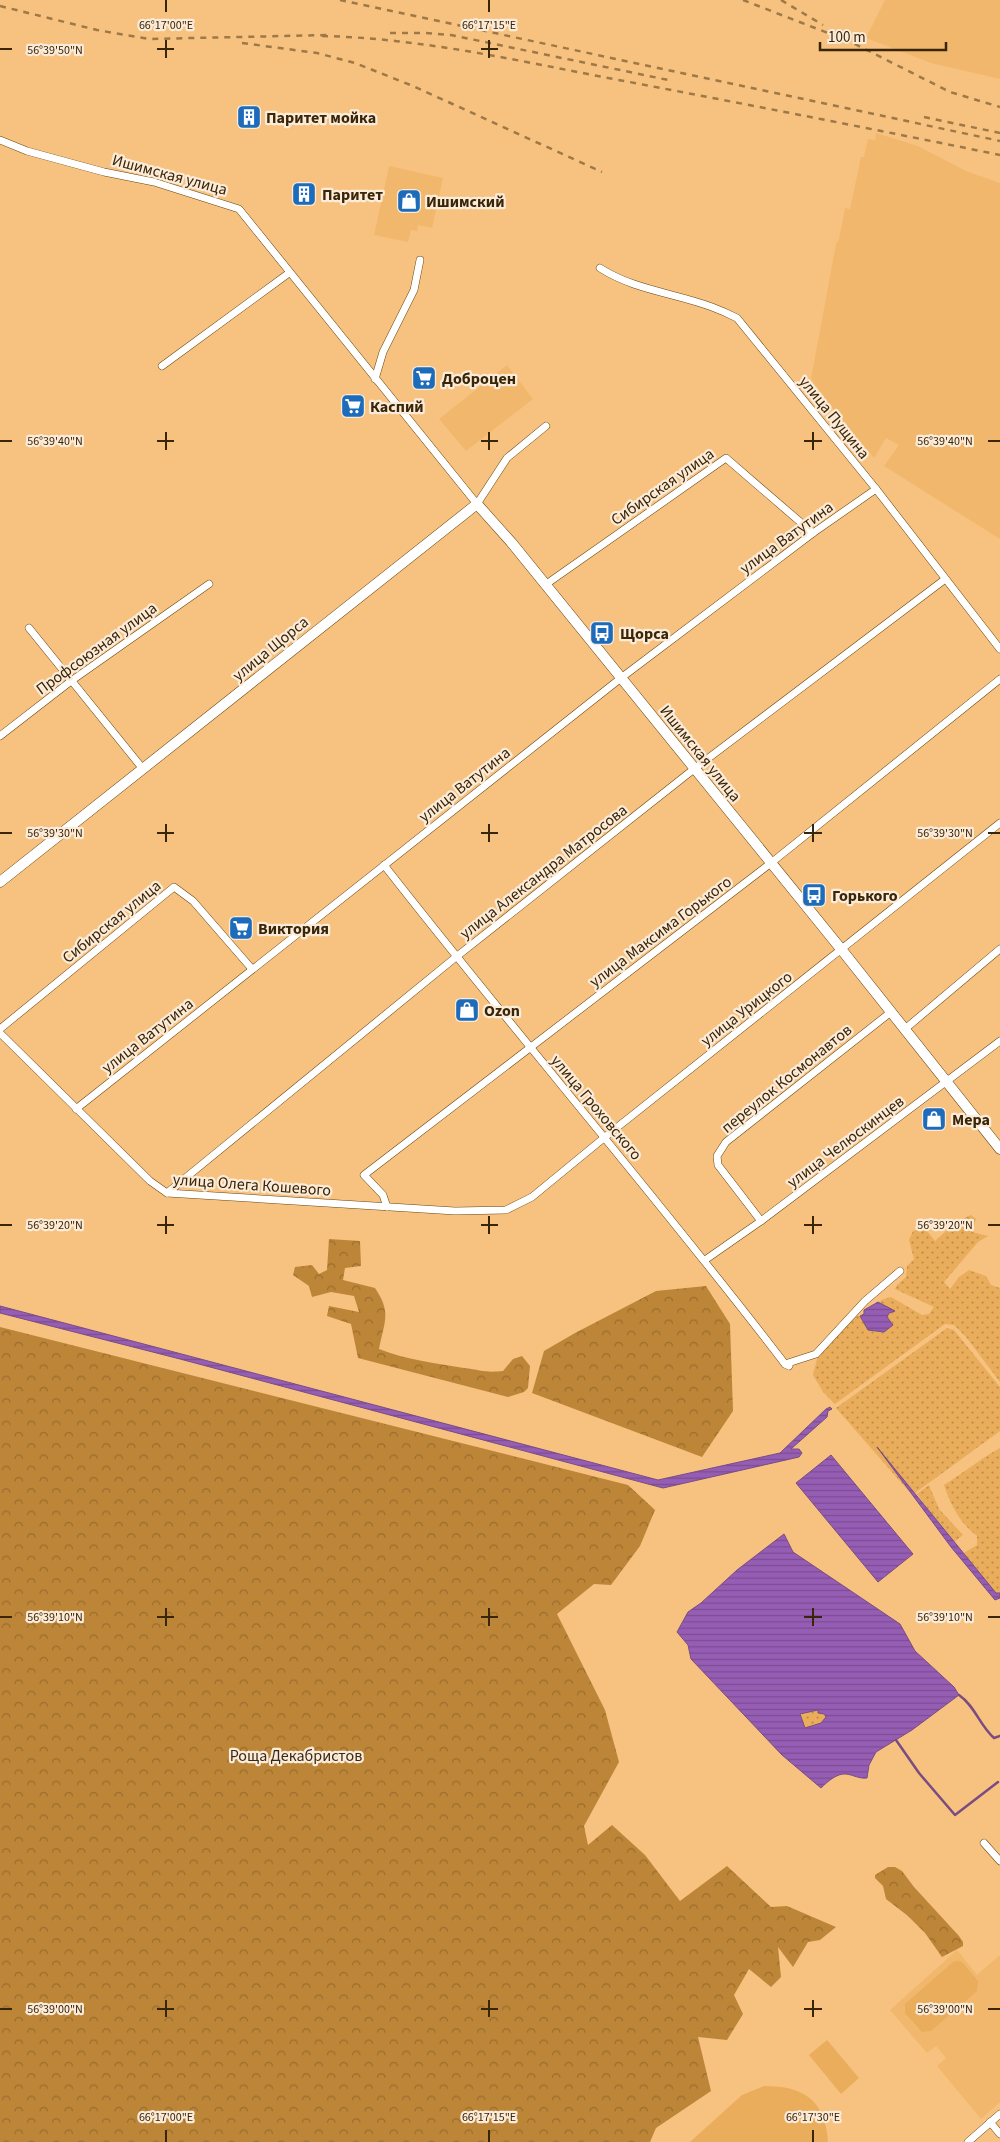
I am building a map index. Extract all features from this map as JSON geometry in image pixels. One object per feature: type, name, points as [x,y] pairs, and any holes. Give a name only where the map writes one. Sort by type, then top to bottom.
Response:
[{"type":"main road","name":"Ишимская улица","points":[[478,504],[771,863],[1000,1150]]},
{"type":"main road","name":"улица Щорса","points":[[0,882],[478,504]]},
{"type":"street","name":"Ишимская улица","points":[[0,140],[27,151],[104,172],[154,182],[239,209],[478,504]]},
{"type":"street","points":[[375,379],[383,352],[414,290],[420,260]]},
{"type":"street","name":"улица Пущина","points":[[600,268],[632,284],[712,307],[737,318],[876,489],[944,580],[1000,649]]},
{"type":"street","points":[[162,366],[290,273]]},
{"type":"street","name":"улица Щорса","points":[[478,504],[507,458],[546,426]]},
{"type":"street","name":"Сибирская улица","points":[[545,585],[726,458],[813,532]]},
{"type":"street","name":"улица Ватутина","points":[[76,1109],[621,678],[813,532],[876,489]]},
{"type":"street","name":"улица Александра Матросова","points":[[167,1193],[456,957],[694,769],[944,580]]},
{"type":"street","name":"Профсоюзная улица","points":[[0,736],[71,681],[209,584]]},
{"type":"street","points":[[29,628],[143,769]]},
{"type":"street","name":"улица Максима Горького","points":[[387,1207],[383,1195],[364,1175],[771,863],[1000,679]]},
{"type":"street","name":"улица Урицкого","points":[[506,1210],[532,1198],[605,1137],[1000,823]]},
{"type":"street","name":"улица Гроховского","points":[[384,864],[456,957],[705,1260],[787,1365],[816,1354],[865,1301],[900,1271]]},
{"type":"street","name":"Сибирская улица","points":[[0,1028],[174,887],[193,901],[252,969]]},
{"type":"street","points":[[905,1029],[1000,949]]},
{"type":"street","name":"переулок Космонавтов","points":[[762,1221],[718,1166],[717,1156],[726,1142],[891,1012]]},
{"type":"street","name":"улица Олега Кошевого","points":[[0,1033],[150,1181],[167,1193],[455,1211],[506,1210]]},
{"type":"street","name":"улица Челюскинцев","points":[[705,1260],[762,1221],[1000,1041]]},
{"type":"street","points":[[984,1843],[1000,1861]]},
{"type":"street","points":[[968,2142],[1000,2114]]},
{"type":"street","points":[[990,2122],[1000,2134]]},
{"type":"shaded area","points":[[885,0],[1000,0],[1000,79],[931,63],[866,38]]},
{"type":"shaded area","points":[[876,133],[918,146],[966,171],[1000,183],[1000,539],[884,466],[899,445],[886,438],[874,458],[841,420],[811,379],[836,244],[839,239],[845,208],[850,209],[861,157],[864,157],[868,139],[875,140]]},
{"type":"shaded area","name":"Ишимский","points":[[389,166],[443,178],[432,228],[418,225],[417,231],[411,230],[408,242],[374,235]]},
{"type":"shaded area","points":[[507,365],[533,399],[466,451],[439,419]]},
{"type":"shaded area","points":[[971,1215],[976,1219],[972,1232],[988,1236],[978,1242],[944,1282],[950,1289],[959,1277],[969,1270],[986,1276],[991,1285],[1000,1288],[1000,1382],[966,1337],[954,1325],[945,1324],[835,1404],[823,1392],[813,1375],[817,1359],[855,1316],[860,1316],[869,1330],[884,1332],[893,1325],[887,1317],[889,1313],[894,1311],[880,1303],[881,1300],[891,1297],[922,1315],[929,1314],[934,1307],[895,1289],[906,1277],[907,1266],[914,1259],[909,1240],[913,1231],[924,1227],[935,1241],[956,1222]]},
{"type":"shaded area","points":[[878,1302],[895,1311],[889,1313],[887,1317],[893,1325],[884,1332],[868,1330],[860,1316],[864,1314],[864,1310]]},
{"type":"shaded area","points":[[0,1306],[658,1480],[780,1453],[826,1409],[830,1407],[832,1409],[828,1411],[827,1417],[791,1449],[799,1449],[802,1453],[799,1457],[663,1488],[0,1313]]},
{"type":"shaded area","points":[[947,1328],[954,1330],[1000,1387],[1000,1431],[915,1493],[885,1457],[912,1495],[836,1408]]},
{"type":"shaded area","points":[[877,1447],[996,1593],[1000,1593],[1000,1598],[995,1600],[951,1547]]},
{"type":"shaded area","points":[[1000,1448],[1000,1593],[996,1593],[962,1554],[977,1545],[977,1536],[957,1514],[944,1485]]},
{"type":"shaded area","points":[[831,1455],[913,1554],[878,1582],[796,1483]]},
{"type":"shaded area","points":[[929,1485],[939,1509],[963,1535],[953,1543],[917,1494]]},
{"type":"shaded area","points":[[784,1534],[793,1552],[900,1624],[915,1651],[954,1687],[959,1695],[912,1730],[876,1752],[869,1765],[867,1778],[843,1774],[832,1778],[821,1788],[782,1755],[691,1659],[688,1645],[677,1632],[688,1612],[701,1603],[737,1570]],"holes":[[[818,1710],[818,1713],[824,1714],[826,1717],[821,1723],[805,1728],[800,1714]]]},
{"type":"shaded area","points":[[818,1710],[826,1717],[821,1723],[804,1729],[799,1714]]},
{"type":"shaded area","points":[[957,1950],[977,1975],[1000,1955],[1000,2102],[981,2119],[937,2066],[946,2058],[936,2046],[927,2053],[890,2010]]},
{"type":"shaded area","points":[[953,1962],[962,1962],[978,1981],[977,1991],[931,2031],[922,2032],[905,2013],[905,2004]]},
{"type":"shaded area","points":[[827,2040],[859,2078],[841,2094],[809,2055]]},
{"type":"shaded area","points":[[764,2086],[790,2089],[810,2098],[822,2116],[828,2142],[690,2142],[742,2095]]},
{"type":"green space","points":[[329,1239],[360,1241],[361,1266],[345,1268],[343,1280],[375,1288],[384,1304],[385,1318],[379,1349],[421,1361],[488,1371],[503,1371],[513,1359],[522,1356],[530,1366],[528,1388],[524,1392],[508,1397],[358,1358],[351,1324],[327,1316],[329,1306],[359,1312],[354,1296],[331,1292],[312,1297],[309,1286],[293,1275],[295,1267],[312,1265],[319,1274],[327,1270]]},
{"type":"green space","points":[[706,1286],[730,1324],[733,1411],[702,1457],[532,1393],[544,1351],[656,1291]]},
{"type":"green space","name":"Роща Декабристов","points":[[0,1327],[628,1485],[655,1510],[640,1546],[611,1585],[594,1584],[557,1614],[605,1710],[619,1762],[584,1826],[588,1845],[612,1825],[645,1855],[680,1901],[727,1866],[771,1907],[787,1906],[836,1927],[820,1940],[808,1942],[793,1967],[778,1947],[781,1977],[771,1987],[749,1969],[734,1995],[743,2014],[727,2040],[698,2037],[711,2091],[656,2128],[650,2142],[0,2142]]},
{"type":"green space","points":[[888,1867],[895,1867],[902,1871],[914,1887],[959,1936],[963,1946],[942,1957],[925,1933],[908,1916],[886,1899],[883,1886],[875,1878],[875,1875]]},
{"type":"waterway","points":[[959,1695],[969,1705],[989,1733],[994,1738],[1000,1736]]},
{"type":"waterway","points":[[896,1740],[919,1773],[955,1815],[998,1782]]},
{"type":"railway","points":[[340,0],[1000,141]]},
{"type":"railway","points":[[743,0],[851,42],[950,92],[1000,107]]},
{"type":"railway","points":[[781,0],[823,25]]},
{"type":"railway","points":[[0,6],[97,30],[149,39],[328,35]]},
{"type":"railway","points":[[390,33],[451,35],[673,81]]},
{"type":"railway","points":[[322,36],[428,45],[498,57],[1000,155]]},
{"type":"railway","points":[[242,43],[317,53],[355,63],[413,86],[602,172]]},
{"type":"railway","points":[[924,117],[1000,133]]},
{"type":"place","name":"Паритет мойка","points":[[249,117]]},
{"type":"place","name":"Паритет","points":[[304,194]]},
{"type":"place","name":"Ишимский","points":[[409,201]]},
{"type":"place","name":"Доброцен","points":[[424,378]]},
{"type":"place","name":"Каспий","points":[[353,406]]},
{"type":"place","name":"Щорса","points":[[602,633]]},
{"type":"place","name":"Горького","points":[[814,895]]},
{"type":"place","name":"Виктория","points":[[241,928]]},
{"type":"place","name":"Ozon","points":[[467,1010]]},
{"type":"place","name":"Мера","points":[[934,1119]]}]
